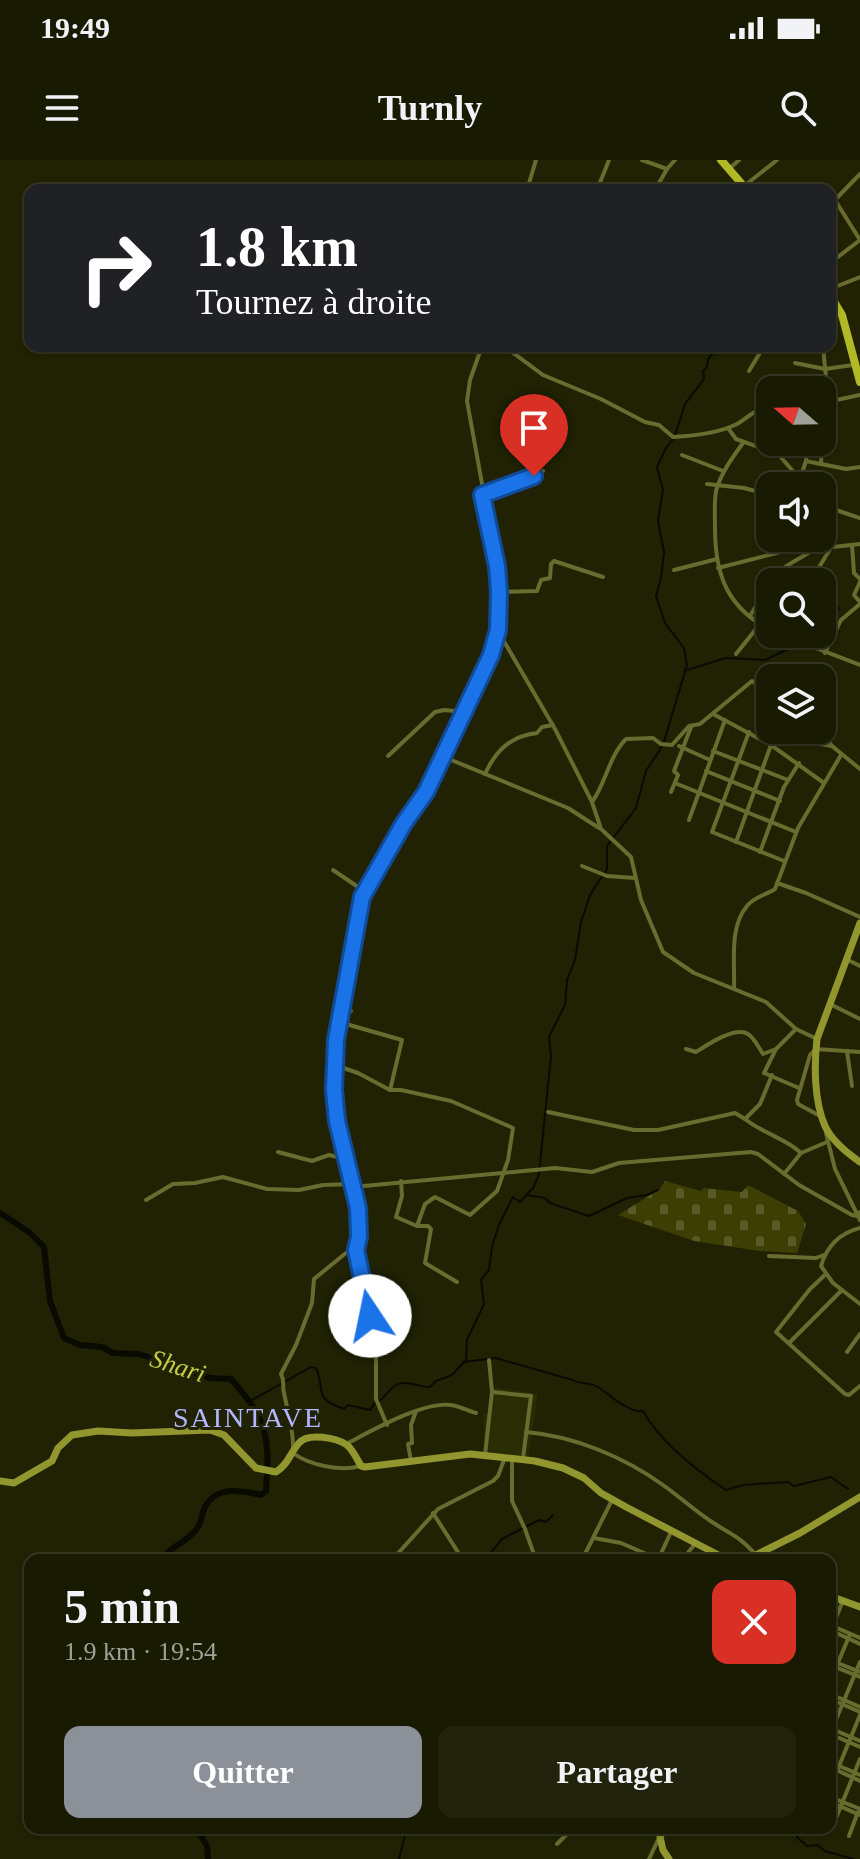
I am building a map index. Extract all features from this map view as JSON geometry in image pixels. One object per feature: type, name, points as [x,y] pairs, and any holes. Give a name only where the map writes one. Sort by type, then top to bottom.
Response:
[{"type":"main road","points":[[721,160],[740,184]]},
{"type":"main road","points":[[836,304],[860,382]]},
{"type":"street","points":[[529,184],[536,160]]},
{"type":"street","points":[[599,184],[609,160]]},
{"type":"street","points":[[642,160],[667,169]]},
{"type":"street","points":[[658,184],[675,160]]},
{"type":"street","points":[[729,169],[739,160]]},
{"type":"street","points":[[749,184],[777,160]]},
{"type":"street","points":[[836,199],[860,174]]},
{"type":"street","points":[[836,202],[860,240],[836,258]]},
{"type":"street","points":[[836,289],[860,277]]},
{"type":"street","points":[[850,346],[860,341]]},
{"type":"street","points":[[387,1425],[377,1402],[376,1348],[363,1278],[358,1268],[360,1229],[337,1121],[335,1065],[348,967],[364,891],[426,792],[488,663],[498,630],[497,566],[467,401],[470,380],[480,352]]},
{"type":"street","points":[[512,352],[543,375],[601,399],[645,422],[659,425],[674,437],[728,427],[756,412]]},
{"type":"street","points":[[749,371],[760,352]]},
{"type":"street","points":[[824,352],[824,376]]},
{"type":"street","points":[[795,363],[825,369],[856,364]]},
{"type":"street","points":[[836,400],[860,395]]},
{"type":"street","points":[[728,427],[743,443],[778,454],[794,472]]},
{"type":"street","points":[[743,443],[723,471],[715,499],[717,559],[731,599],[756,621]]},
{"type":"street","points":[[682,455],[723,471]]},
{"type":"street","points":[[802,472],[806,456]]},
{"type":"street","points":[[821,456],[821,464]]},
{"type":"street","points":[[806,461],[846,469],[860,467]]},
{"type":"street","points":[[482,495],[543,471]]},
{"type":"street","points":[[707,484],[756,492]]},
{"type":"street","points":[[836,510],[860,518]]},
{"type":"street","points":[[836,546],[860,544]]},
{"type":"street","points":[[825,653],[841,620],[860,603],[854,595],[860,580],[854,573],[852,545]]},
{"type":"street","points":[[718,568],[777,552]]},
{"type":"street","points":[[783,568],[809,552]]},
{"type":"street","points":[[674,570],[717,559]]},
{"type":"street","points":[[499,592],[537,591],[541,580],[550,578],[554,561],[603,577]]},
{"type":"street","points":[[750,616],[756,606]]},
{"type":"street","points":[[736,654],[756,629]]},
{"type":"street","points":[[498,630],[553,725],[592,802],[601,829]]},
{"type":"street","points":[[813,648],[860,665]]},
{"type":"street","points":[[674,745],[692,725],[700,724],[752,681],[756,684]]},
{"type":"street","points":[[388,756],[435,712],[465,712]]},
{"type":"street","points":[[713,714],[771,745],[824,783]]},
{"type":"street","points":[[689,820],[725,720]]},
{"type":"street","points":[[485,774],[498,750],[521,735],[537,733],[542,727],[553,725]]},
{"type":"street","points":[[671,792],[678,775],[674,771],[692,725]]},
{"type":"street","points":[[558,735],[564,730]]},
{"type":"street","points":[[749,732],[712,832],[784,861]]},
{"type":"street","points":[[592,802],[600,790],[603,776],[626,739],[653,738],[710,760]]},
{"type":"street","points":[[820,744],[832,746],[860,769]]},
{"type":"street","points":[[736,842],[771,745]]},
{"type":"street","points":[[713,751],[788,780]]},
{"type":"street","points":[[776,886],[796,832],[841,755]]},
{"type":"street","points":[[443,757],[568,808],[612,837],[631,857],[646,912],[663,952],[694,973],[766,1002],[796,1029],[817,1039]]},
{"type":"street","points":[[760,852],[788,780],[799,763]]},
{"type":"street","points":[[706,771],[780,801]]},
{"type":"street","points":[[675,783],[796,832]]},
{"type":"street","points":[[582,866],[605,875],[635,878]]},
{"type":"street","points":[[333,870],[364,891]]},
{"type":"street","points":[[780,875],[785,886]]},
{"type":"street","points":[[734,988],[735,938],[741,916],[751,902],[776,886],[785,886],[860,920],[816,1049],[817,1088],[827,1142],[835,1169],[859,1216]]},
{"type":"street","points":[[846,959],[860,966]]},
{"type":"street","points":[[830,1004],[859,1016]]},
{"type":"street","points":[[342,1010],[351,1011]]},
{"type":"street","points":[[339,1022],[402,1040],[390,1090]]},
{"type":"street","points":[[796,1029],[776,1049],[764,1073],[799,1088]]},
{"type":"street","points":[[686,1049],[696,1052],[713,1040],[742,1032],[750,1034],[763,1054],[776,1049]]},
{"type":"street","points":[[860,1052],[816,1049],[810,1055],[799,1088],[798,1104],[824,1122],[843,1149],[860,1162]]},
{"type":"street","points":[[847,1051],[852,1086]]},
{"type":"street","points":[[335,1065],[390,1090],[451,1101],[513,1128],[514,1137],[497,1191],[470,1215],[435,1197],[425,1204],[417,1226]]},
{"type":"street","points":[[745,1119],[760,1104],[772,1075]]},
{"type":"street","points":[[548,1112],[634,1130],[658,1130],[735,1113],[760,1131],[773,1135],[801,1153]]},
{"type":"street","points":[[784,1174],[801,1153],[827,1142]]},
{"type":"street","points":[[278,1152],[312,1161],[329,1155],[346,1159]]},
{"type":"street","points":[[146,1200],[173,1184],[223,1177],[267,1189],[299,1190],[323,1185],[555,1168],[592,1172],[619,1163],[751,1152],[799,1185],[859,1216]]},
{"type":"street","points":[[401,1181],[402,1196],[396,1217],[431,1229],[425,1263],[457,1282]]},
{"type":"street","points":[[821,1266],[824,1255],[839,1237],[860,1228]]},
{"type":"street","points":[[293,1453],[291,1422],[283,1391],[283,1369],[312,1303],[314,1279],[357,1244]]},
{"type":"street","points":[[769,1256],[816,1258],[824,1255]]},
{"type":"street","points":[[816,1258],[826,1274],[860,1304]]},
{"type":"street","points":[[826,1274],[776,1332],[845,1394],[849,1395],[860,1386]]},
{"type":"street","points":[[789,1343],[842,1290]]},
{"type":"street","points":[[847,1352],[860,1334]]},
{"type":"street","points":[[485,1455],[492,1392],[489,1360]]},
{"type":"street","points":[[492,1392],[531,1396],[523,1461]]},
{"type":"street","points":[[346,1444],[416,1411],[451,1405],[476,1413]]},
{"type":"street","points":[[411,1461],[408,1444],[412,1443],[411,1425],[416,1411]]},
{"type":"street","points":[[0,1481],[14,1483],[52,1461],[58,1448],[72,1435],[98,1431],[210,1430],[224,1435],[259,1470],[276,1472],[283,1468],[299,1442],[307,1437],[333,1440],[346,1444],[361,1466]]},
{"type":"street","points":[[526,1432],[550,1434],[624,1462],[660,1482],[714,1524],[740,1537],[755,1554]]},
{"type":"street","points":[[293,1453],[338,1468],[470,1454],[571,1470],[612,1500],[716,1554]]},
{"type":"street","points":[[397,1554],[433,1513],[493,1481],[508,1460]]},
{"type":"street","points":[[508,1460],[512,1501],[534,1554]]},
{"type":"street","points":[[758,1554],[860,1497]]},
{"type":"street","points":[[585,1554],[612,1500]]},
{"type":"street","points":[[433,1513],[459,1554]]},
{"type":"street","points":[[661,1554],[671,1532]]},
{"type":"street","points":[[594,1538],[621,1543],[642,1554]]},
{"type":"street","points":[[687,1554],[695,1544]]},
{"type":"street","points":[[836,1598],[860,1607]]},
{"type":"street","points":[[836,1617],[843,1600]]},
{"type":"street","points":[[836,1631],[860,1641]]},
{"type":"street","points":[[836,1659],[849,1636]]},
{"type":"street","points":[[836,1718],[858,1674],[860,1662]]},
{"type":"street","points":[[836,1665],[858,1674]]},
{"type":"street","points":[[836,1699],[860,1711],[836,1773]]},
{"type":"street","points":[[836,1734],[860,1741]]},
{"type":"street","points":[[850,1739],[860,1747]]},
{"type":"street","points":[[836,1818],[857,1777],[860,1759]]},
{"type":"street","points":[[838,1768],[857,1777]]},
{"type":"street","points":[[836,1802],[859,1811],[849,1836]]},
{"type":"street","points":[[557,1844],[567,1834]]},
{"type":"street","points":[[649,1859],[662,1834]]},
{"type":"street","points":[[660,1837],[669,1859]]},
{"type":"shaded area","points":[[493,1387],[538,1394],[528,1458],[484,1455],[484,1414],[488,1413]]},
{"type":"green space","points":[[665,1181],[701,1191],[704,1188],[742,1192],[748,1185],[798,1211],[806,1224],[797,1253],[694,1241],[618,1215],[660,1189]]},
{"type":"waterway","points":[[250,1401],[311,1367],[316,1368],[322,1393],[328,1401],[344,1409],[348,1405],[370,1410],[398,1384],[430,1387],[452,1375],[466,1360],[467,1340],[484,1304],[481,1280],[489,1270],[499,1225],[513,1197],[520,1202],[533,1188],[539,1174],[551,1056],[549,1037],[565,1005],[567,980],[575,960],[581,922],[590,895],[607,869],[607,846],[636,808],[646,771],[663,745],[687,665],[684,648],[665,623],[656,596],[664,552],[658,521],[663,490],[657,467],[674,438],[685,404],[704,379],[703,371],[714,352]]},
{"type":"waterway","points":[[836,611],[839,608]]},
{"type":"waterway","points":[[684,671],[726,658],[765,660],[791,648]]},
{"type":"waterway","points":[[526,1195],[545,1198],[550,1203],[589,1216],[627,1198],[658,1190]]},
{"type":"waterway","name":"Shari","points":[[0,1213],[29,1232],[44,1247],[50,1301],[64,1338],[80,1345],[102,1347],[113,1353],[139,1354],[210,1378],[231,1379],[259,1418],[266,1442],[266,1491],[261,1495],[229,1491],[215,1496],[204,1509],[195,1531],[168,1554]]},
{"type":"waterway","points":[[463,1362],[496,1358],[595,1385],[626,1406],[643,1411],[680,1454],[726,1490],[743,1485],[788,1482],[794,1486],[831,1477],[848,1489]]},
{"type":"waterway","points":[[490,1554],[502,1539],[539,1520],[546,1522],[553,1515]]},
{"type":"waterway","name":"Shari","points":[[200,1834],[207,1846],[208,1859]]},
{"type":"waterway","points":[[399,1859],[405,1834]]},
{"type":"waterway","points":[[798,1834],[797,1837],[807,1846],[817,1845],[825,1851],[853,1859]]},
{"type":"district","name":"SAINTAVE","points":[[248,1417]]},
{"type":"route","points":[[370,1316],[363,1278],[358,1268],[358,1208],[337,1121],[334,1090],[336,1040],[348,967],[364,891],[426,792],[491,655],[498,630],[499,592],[497,566],[482,495],[534,476]]}]
